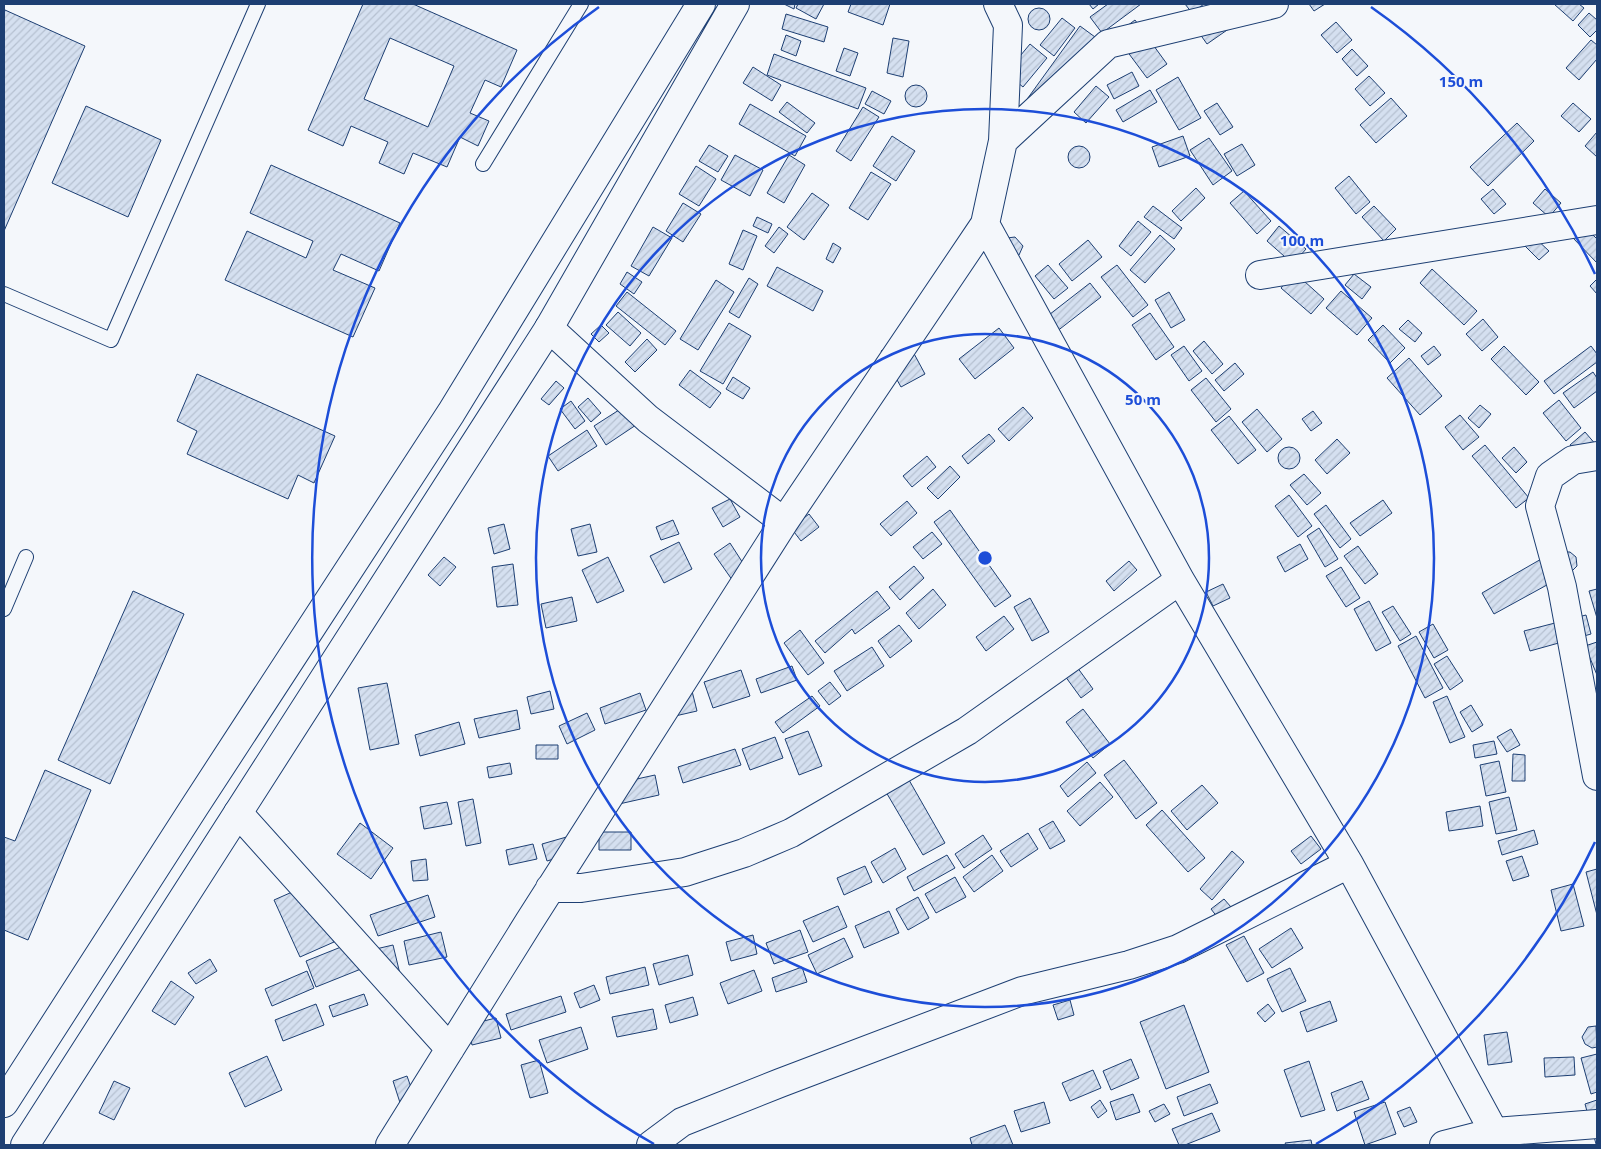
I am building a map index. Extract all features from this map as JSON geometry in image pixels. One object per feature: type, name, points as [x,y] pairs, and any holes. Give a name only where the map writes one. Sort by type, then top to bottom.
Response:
[{"type":"street","points":[[4,1103],[194,806],[451,413],[701,4]]},
{"type":"street","points":[[25,1145],[549,328],[735,4]]},
{"type":"street","points":[[390,1145],[550,888],[784,522],[985,224],[1003,141],[1008,25],[998,4]]},
{"type":"street","points":[[1003,141],[1108,44],[1274,4]]},
{"type":"street","points":[[1260,274],[1597,220]]},
{"type":"street","points":[[985,224],[1180,580],[1349,864],[1498,1139]]},
{"type":"street","points":[[549,328],[648,419],[784,522]]},
{"type":"street","points":[[1597,456],[1573,460],[1550,476],[1540,506],[1562,587],[1597,776]]},
{"type":"street","points":[[550,888],[581,888],[685,872],[744,853],[791,833],[967,731],[1180,580]]},
{"type":"street","points":[[238,813],[450,1050]]},
{"type":"street","points":[[651,1145],[682,1122],[1022,991],[1129,965],[1178,949],[1349,864]]},
{"type":"street","points":[[1444,1145],[1597,1124]]},
{"type":"lane","points":[[4,294],[111,340],[258,4]]},
{"type":"lane","points":[[484,164],[581,4]]},
{"type":"lane","points":[[4,609],[26,557]]},
{"type":"building","points":[[363,4],[413,4],[517,50],[501,87],[485,80],[470,113],[489,121],[478,146],[460,137],[447,167],[413,153],[404,174],[379,163],[388,142],[351,126],[343,146],[308,130]],"holes":[[[390,38],[454,66],[428,127],[364,99]]]},
{"type":"building","points":[[784,4],[795,4],[794,9]]},
{"type":"building","points":[[798,4],[824,4],[816,19],[796,8]]},
{"type":"building","points":[[851,4],[890,4],[883,25],[848,12]]},
{"type":"building","points":[[1089,4],[1099,4],[1093,9]]},
{"type":"building","points":[[1108,4],[1141,4],[1102,33],[1090,17]]},
{"type":"building","points":[[1185,4],[1204,4],[1192,13]]},
{"type":"building","points":[[1213,4],[1230,28],[1207,44],[1190,20]]},
{"type":"building","points":[[1309,4],[1325,4],[1314,11]]},
{"type":"building","points":[[1554,4],[1579,4],[1584,8],[1573,21]]},
{"type":"building","points":[[1039,8],[1049,15],[1050,19],[1043,29],[1039,30],[1029,23],[1028,19],[1035,9]]},
{"type":"building","points":[[5,10],[85,46],[4,231],[4,14]]},
{"type":"building","points":[[1589,13],[1597,20],[1597,30],[1590,37],[1578,25]]},
{"type":"building","points":[[786,14],[828,27],[824,42],[782,29]]},
{"type":"building","points":[[1062,18],[1075,28],[1054,56],[1040,45]]},
{"type":"building","points":[[1135,20],[1167,64],[1147,78],[1115,35]]},
{"type":"building","points":[[1336,22],[1352,40],[1337,53],[1321,35]]},
{"type":"building","points":[[1080,26],[1095,37],[1041,113],[1025,102]]},
{"type":"building","points":[[786,35],[801,41],[796,56],[781,50]]},
{"type":"building","points":[[893,38],[909,41],[903,77],[887,73]]},
{"type":"building","points":[[1591,40],[1597,45],[1597,59],[1579,80],[1566,68]]},
{"type":"building","points":[[1030,44],[1047,58],[1023,87],[1006,73]]},
{"type":"building","points":[[844,48],[858,53],[850,76],[836,71]]},
{"type":"building","points":[[1352,49],[1368,66],[1357,76],[1342,59]]},
{"type":"building","points":[[774,54],[866,88],[858,109],[767,75]]},
{"type":"building","points":[[753,67],[781,85],[772,101],[743,83]]},
{"type":"building","points":[[1132,72],[1139,86],[1114,99],[1107,85]]},
{"type":"building","points":[[1369,76],[1385,93],[1370,106],[1355,89]]},
{"type":"building","points":[[1178,77],[1201,118],[1179,130],[1156,90]]},
{"type":"building","points":[[916,85],[924,88],[927,96],[924,104],[916,107],[908,104],[905,96],[908,88]]},
{"type":"building","points":[[1096,86],[1109,97],[1086,123],[1074,112]]},
{"type":"building","points":[[1150,90],[1157,102],[1123,122],[1116,110]]},
{"type":"building","points":[[872,91],[891,101],[884,114],[865,104]]},
{"type":"building","points":[[1391,98],[1407,116],[1376,143],[1360,125]]},
{"type":"building","points":[[787,102],[815,123],[807,133],[779,112]]},
{"type":"building","points":[[1217,103],[1233,127],[1220,135],[1204,111]]},
{"type":"building","points":[[1573,103],[1591,119],[1579,132],[1561,116]]},
{"type":"building","points":[[750,104],[806,136],[795,156],[739,124]]},
{"type":"building","points":[[86,106],[161,140],[128,217],[52,183]]},
{"type":"building","points":[[863,107],[879,117],[851,161],[836,151]]},
{"type":"building","points":[[1517,123],[1534,141],[1488,186],[1470,167]]},
{"type":"building","points":[[1597,132],[1597,157],[1585,146]]},
{"type":"building","points":[[892,136],[915,151],[896,181],[873,166]]},
{"type":"building","points":[[1183,136],[1190,156],[1159,167],[1152,147]]},
{"type":"building","points":[[1209,138],[1232,171],[1213,185],[1190,150]]},
{"type":"building","points":[[1242,144],[1255,165],[1237,176],[1224,154]]},
{"type":"building","points":[[709,145],[728,156],[718,172],[699,161]]},
{"type":"building","points":[[1079,146],[1089,153],[1090,157],[1083,167],[1079,168],[1069,161],[1068,157],[1075,147]]},
{"type":"building","points":[[735,155],[763,170],[750,196],[721,180]]},
{"type":"building","points":[[789,155],[805,165],[784,203],[767,193]]},
{"type":"building","points":[[271,165],[400,223],[379,271],[341,254],[333,270],[375,288],[353,337],[225,280],[247,231],[306,258],[313,241],[250,213]]},
{"type":"building","points":[[696,166],[716,179],[699,206],[679,194]]},
{"type":"building","points":[[871,172],[891,184],[868,220],[849,208]]},
{"type":"building","points":[[1349,176],[1370,202],[1356,214],[1335,188]]},
{"type":"building","points":[[1196,188],[1205,198],[1181,221],[1172,211]]},
{"type":"building","points":[[1493,189],[1506,204],[1494,214],[1481,199]]},
{"type":"building","points":[[1545,189],[1561,203],[1549,217],[1533,203]]},
{"type":"building","points":[[1244,191],[1271,221],[1257,234],[1230,203]]},
{"type":"building","points":[[812,193],[829,205],[804,240],[787,227]]},
{"type":"building","points":[[683,203],[701,214],[683,242],[666,231]]},
{"type":"building","points":[[1153,206],[1182,228],[1174,239],[1144,217]]},
{"type":"building","points":[[1374,206],[1396,229],[1384,241],[1362,217]]},
{"type":"building","points":[[757,217],[772,224],[768,233],[753,226]]},
{"type":"building","points":[[1138,221],[1151,232],[1131,256],[1119,246]]},
{"type":"building","points":[[1279,226],[1306,249],[1293,264],[1267,241]]},
{"type":"building","points":[[653,227],[672,238],[649,276],[631,266]]},
{"type":"building","points":[[779,227],[788,234],[774,253],[765,246]]},
{"type":"building","points":[[1585,227],[1597,239],[1597,263],[1573,238]]},
{"type":"building","points":[[743,230],[757,236],[743,270],[729,264]]},
{"type":"building","points":[[1160,235],[1175,249],[1145,283],[1130,270]]},
{"type":"building","points":[[1015,237],[1023,246],[1016,257],[1007,238]]},
{"type":"building","points":[[1534,237],[1549,251],[1539,260],[1525,246]]},
{"type":"building","points":[[1088,240],[1102,257],[1072,281],[1059,264]]},
{"type":"building","points":[[833,243],[841,248],[833,263],[826,259]]},
{"type":"building","points":[[1048,265],[1068,288],[1054,299],[1035,276]]},
{"type":"building","points":[[1117,265],[1148,305],[1133,317],[1101,277]]},
{"type":"building","points":[[777,267],[823,291],[813,311],[767,286]]},
{"type":"building","points":[[1432,269],[1477,311],[1464,325],[1420,283]]},
{"type":"building","points":[[627,272],[642,282],[634,294],[620,284]]},
{"type":"building","points":[[1294,272],[1324,299],[1311,314],[1281,288]]},
{"type":"building","points":[[1354,274],[1371,287],[1362,299],[1345,285]]},
{"type":"building","points":[[749,278],[758,284],[739,318],[729,312]]},
{"type":"building","points":[[1597,279],[1597,294],[1590,286]]},
{"type":"building","points":[[716,280],[734,292],[698,350],[680,339]]},
{"type":"building","points":[[1090,283],[1101,297],[1047,339],[1036,325]]},
{"type":"building","points":[[1341,291],[1372,318],[1357,335],[1326,308]]},
{"type":"building","points":[[627,292],[676,331],[665,345],[616,306]]},
{"type":"building","points":[[1169,292],[1185,320],[1171,328],[1155,300]]},
{"type":"building","points":[[618,312],[641,333],[630,346],[606,325]]},
{"type":"building","points":[[1150,313],[1174,347],[1156,360],[1132,325]]},
{"type":"building","points":[[1483,319],[1498,337],[1482,351],[1466,334]]},
{"type":"building","points":[[1408,320],[1422,333],[1415,342],[1399,329]]},
{"type":"building","points":[[729,323],[751,336],[723,384],[700,371]]},
{"type":"building","points":[[601,325],[609,333],[599,342],[591,334]]},
{"type":"building","points":[[1383,325],[1405,348],[1390,363],[1368,340]]},
{"type":"building","points":[[999,328],[1014,348],[975,379],[959,359]]},
{"type":"building","points":[[905,337],[925,374],[901,387],[881,351]]},
{"type":"building","points":[[647,339],[657,350],[635,372],[625,362]]},
{"type":"building","points":[[1204,341],[1223,364],[1212,374],[1193,351]]},
{"type":"building","points":[[1184,346],[1202,371],[1189,381],[1171,355]]},
{"type":"building","points":[[1434,346],[1441,355],[1428,365],[1421,356]]},
{"type":"building","points":[[1504,346],[1539,382],[1526,395],[1491,359]]},
{"type":"building","points":[[1591,346],[1597,354],[1597,362],[1554,394],[1544,381]]},
{"type":"building","points":[[1409,358],[1442,396],[1420,415],[1387,378]]},
{"type":"building","points":[[1235,363],[1244,374],[1224,391],[1215,380]]},
{"type":"building","points":[[690,370],[721,393],[710,408],[679,385]]},
{"type":"building","points":[[1593,372],[1597,378],[1597,391],[1574,408],[1563,393]]},
{"type":"building","points":[[197,374],[335,436],[314,483],[298,475],[288,499],[187,454],[197,431],[177,421]]},
{"type":"building","points":[[733,377],[750,388],[743,399],[726,389]]},
{"type":"building","points":[[1206,378],[1231,409],[1216,422],[1191,390]]},
{"type":"building","points":[[556,381],[564,388],[549,405],[541,399]]},
{"type":"building","points":[[588,398],[601,413],[591,422],[578,407]]},
{"type":"building","points":[[1559,400],[1581,428],[1566,441],[1543,413]]},
{"type":"building","points":[[571,401],[585,421],[575,429],[560,409]]},
{"type":"building","points":[[633,401],[645,419],[606,445],[594,426]]},
{"type":"building","points":[[1480,405],[1491,414],[1479,428],[1468,418]]},
{"type":"building","points":[[1023,407],[1033,418],[1009,441],[998,429]]},
{"type":"building","points":[[1257,409],[1282,439],[1267,452],[1242,422]]},
{"type":"building","points":[[1313,411],[1322,423],[1311,431],[1302,419]]},
{"type":"building","points":[[1460,415],[1479,437],[1463,450],[1445,427]]},
{"type":"building","points":[[1229,416],[1256,450],[1238,464],[1211,430]]},
{"type":"building","points":[[587,430],[597,446],[558,471],[548,456]]},
{"type":"building","points":[[1585,432],[1597,446],[1583,460],[1570,445]]},
{"type":"building","points":[[989,434],[995,441],[968,464],[962,456]]},
{"type":"building","points":[[1337,439],[1350,453],[1327,474],[1315,460]]},
{"type":"building","points":[[1485,445],[1529,498],[1516,508],[1472,456]]},
{"type":"building","points":[[1289,447],[1297,450],[1300,458],[1297,466],[1289,469],[1281,466],[1278,458],[1281,450]]},
{"type":"building","points":[[1514,447],[1527,462],[1516,473],[1502,458]]},
{"type":"building","points":[[927,456],[936,467],[912,487],[903,476]]},
{"type":"building","points":[[950,466],[960,477],[938,499],[927,488]]},
{"type":"building","points":[[1304,474],[1321,493],[1307,505],[1290,485]]},
{"type":"building","points":[[1289,495],[1312,526],[1298,537],[1275,506]]},
{"type":"building","points":[[730,499],[740,517],[723,527],[712,508]]},
{"type":"building","points":[[1383,500],[1392,513],[1360,536],[1350,523]]},
{"type":"building","points":[[907,501],[917,513],[891,536],[880,524]]},
{"type":"building","points":[[1326,505],[1351,539],[1340,548],[1314,514]]},
{"type":"building","points":[[950,510],[1011,596],[995,607],[934,522]]},
{"type":"building","points":[[809,514],[819,527],[801,541],[791,528]]},
{"type":"building","points":[[673,520],[679,534],[661,540],[656,527]]},
{"type":"building","points":[[504,524],[510,549],[494,554],[488,528]]},
{"type":"building","points":[[590,524],[597,552],[578,556],[571,529]]},
{"type":"building","points":[[1319,528],[1338,559],[1325,567],[1307,536]]},
{"type":"building","points":[[932,532],[942,544],[923,559],[913,547]]},
{"type":"building","points":[[679,542],[692,569],[664,583],[650,556]]},
{"type":"building","points":[[730,543],[750,574],[735,584],[714,554]]},
{"type":"building","points":[[1300,544],[1308,559],[1285,572],[1277,557]]},
{"type":"building","points":[[1358,546],[1378,574],[1365,584],[1344,556]]},
{"type":"building","points":[[1562,552],[1570,552],[1576,557],[1577,566],[1571,572]]},
{"type":"building","points":[[444,557],[456,567],[440,586],[428,575]]},
{"type":"building","points":[[608,557],[624,591],[597,603],[582,570]]},
{"type":"building","points":[[1543,558],[1556,580],[1494,614],[1482,593]]},
{"type":"building","points":[[1129,561],[1137,570],[1114,591],[1106,581]]},
{"type":"building","points":[[513,564],[518,605],[497,607],[492,567]]},
{"type":"building","points":[[914,566],[924,578],[900,600],[889,587]]},
{"type":"building","points":[[1341,567],[1360,598],[1346,607],[1326,576]]},
{"type":"building","points":[[1223,584],[1230,598],[1213,606],[1206,592]]},
{"type":"building","points":[[933,589],[946,605],[919,629],[906,613]]},
{"type":"building","points":[[1597,589],[1597,618],[1589,591]]},
{"type":"building","points":[[133,591],[184,614],[110,784],[58,760]]},
{"type":"building","points":[[877,591],[890,608],[855,634],[852,629],[825,653],[815,641]]},
{"type":"building","points":[[572,597],[577,621],[546,628],[541,604]]},
{"type":"building","points":[[1030,598],[1049,632],[1032,641],[1014,607]]},
{"type":"building","points":[[1369,601],[1391,643],[1376,651],[1354,609]]},
{"type":"building","points":[[1393,606],[1411,634],[1400,641],[1382,612]]},
{"type":"building","points":[[1586,615],[1591,634],[1530,651],[1524,631]]},
{"type":"building","points":[[1004,616],[1014,629],[986,651],[976,637]]},
{"type":"building","points":[[1433,624],[1448,650],[1434,658],[1419,632]]},
{"type":"building","points":[[899,625],[912,641],[890,658],[878,641]]},
{"type":"building","points":[[800,630],[824,663],[808,675],[784,643]]},
{"type":"building","points":[[1416,636],[1443,688],[1425,698],[1398,646]]},
{"type":"building","points":[[1597,642],[1597,675],[1585,646]]},
{"type":"building","points":[[872,647],[884,666],[847,691],[834,671]]},
{"type":"building","points":[[1447,656],[1463,681],[1450,690],[1434,664]]},
{"type":"building","points":[[792,666],[797,680],[761,693],[756,679]]},
{"type":"building","points":[[1077,667],[1093,689],[1081,698],[1065,676]]},
{"type":"building","points":[[741,670],[750,696],[713,708],[704,682]]},
{"type":"building","points":[[830,682],[841,696],[829,705],[818,691]]},
{"type":"building","points":[[387,683],[399,744],[370,750],[358,688]]},
{"type":"building","points":[[691,687],[697,711],[662,719],[657,695]]},
{"type":"building","points":[[550,691],[554,709],[531,714],[527,697]]},
{"type":"building","points":[[640,693],[646,710],[605,724],[600,708]]},
{"type":"building","points":[[812,696],[820,706],[783,733],[775,722]]},
{"type":"building","points":[[1447,696],[1465,737],[1450,743],[1433,702]]},
{"type":"building","points":[[1471,705],[1483,725],[1472,732],[1460,712]]},
{"type":"building","points":[[1083,709],[1110,744],[1093,758],[1066,722]]},
{"type":"building","points":[[517,710],[520,729],[479,738],[474,719]]},
{"type":"building","points":[[587,713],[595,730],[567,744],[559,726]]},
{"type":"building","points":[[459,722],[465,744],[420,756],[415,735]]},
{"type":"building","points":[[1511,729],[1520,745],[1507,752],[1497,737]]},
{"type":"building","points":[[808,731],[822,766],[799,775],[785,739]]},
{"type":"building","points":[[775,737],[783,758],[750,770],[742,749]]},
{"type":"building","points":[[1494,741],[1497,754],[1475,758],[1473,745]]},
{"type":"building","points":[[536,745],[558,745],[558,759],[536,759]]},
{"type":"building","points":[[735,749],[741,765],[683,783],[678,767]]},
{"type":"building","points":[[1513,754],[1525,755],[1525,781],[1512,781]]},
{"type":"building","points":[[1124,760],[1157,803],[1136,819],[1104,775]]},
{"type":"building","points":[[1499,761],[1506,792],[1486,796],[1480,765]]},
{"type":"building","points":[[1087,762],[1096,773],[1068,797],[1060,786]]},
{"type":"building","points":[[510,763],[512,774],[489,778],[487,767]]},
{"type":"building","points":[[45,770],[91,790],[28,940],[4,930],[4,837],[15,841]]},
{"type":"building","points":[[655,775],[659,795],[619,804],[614,784]]},
{"type":"building","points":[[909,780],[945,843],[923,855],[886,792]]},
{"type":"building","points":[[1100,782],[1113,797],[1080,826],[1067,811]]},
{"type":"building","points":[[1202,785],[1218,803],[1187,830],[1171,811]]},
{"type":"building","points":[[1509,797],[1517,830],[1496,834],[1489,802]]},
{"type":"building","points":[[473,799],[481,843],[466,846],[458,802]]},
{"type":"building","points":[[447,802],[452,824],[424,829],[420,807]]},
{"type":"building","points":[[1480,806],[1483,826],[1449,831],[1446,812]]},
{"type":"building","points":[[1162,810],[1205,858],[1188,872],[1146,825]]},
{"type":"building","points":[[1053,821],[1065,841],[1050,849],[1039,829]]},
{"type":"building","points":[[360,823],[393,848],[371,879],[337,854]]},
{"type":"building","points":[[1534,830],[1538,844],[1502,855],[1498,841]]},
{"type":"building","points":[[599,832],[631,832],[631,850],[599,850]]},
{"type":"building","points":[[1028,833],[1038,849],[1011,867],[1000,851]]},
{"type":"building","points":[[983,835],[992,849],[964,868],[955,854]]},
{"type":"building","points":[[570,836],[575,853],[547,861],[542,844]]},
{"type":"building","points":[[1311,836],[1321,849],[1301,864],[1291,851]]},
{"type":"building","points":[[533,844],[537,859],[509,865],[506,850]]},
{"type":"building","points":[[895,848],[906,869],[883,883],[871,862]]},
{"type":"building","points":[[1232,851],[1244,862],[1212,900],[1200,889]]},
{"type":"building","points":[[947,855],[955,868],[914,891],[907,877]]},
{"type":"building","points":[[992,855],[1003,871],[974,892],[963,877]]},
{"type":"building","points":[[1522,856],[1529,876],[1513,881],[1506,861]]},
{"type":"building","points":[[426,859],[428,880],[413,881],[411,861]]},
{"type":"building","points":[[865,866],[872,882],[844,895],[837,878]]},
{"type":"building","points":[[1597,869],[1597,915],[1586,872]]},
{"type":"building","points":[[955,877],[966,897],[936,913],[925,894]]},
{"type":"building","points":[[1573,884],[1584,926],[1561,931],[1551,890]]},
{"type":"building","points":[[308,885],[334,942],[300,957],[274,900]]},
{"type":"building","points":[[428,895],[435,917],[378,936],[370,915]]},
{"type":"building","points":[[918,897],[929,918],[908,930],[896,909]]},
{"type":"building","points":[[1224,899],[1231,907],[1218,918],[1211,909]]},
{"type":"building","points":[[838,906],[847,927],[813,942],[803,921]]},
{"type":"building","points":[[889,911],[899,933],[864,948],[855,926]]},
{"type":"building","points":[[1291,928],[1303,948],[1272,968],[1259,949]]},
{"type":"building","points":[[800,930],[808,952],[774,964],[766,943]]},
{"type":"building","points":[[441,932],[447,957],[409,965],[404,941]]},
{"type":"building","points":[[753,935],[757,954],[731,961],[726,942]]},
{"type":"building","points":[[1244,936],[1264,973],[1247,982],[1226,945]]},
{"type":"building","points":[[844,938],[853,957],[817,974],[808,955]]},
{"type":"building","points":[[351,943],[361,969],[316,987],[306,961]]},
{"type":"building","points":[[393,945],[400,974],[370,981],[363,952]]},
{"type":"building","points":[[688,955],[693,975],[659,985],[653,964]]},
{"type":"building","points":[[210,959],[217,971],[196,984],[188,973]]},
{"type":"building","points":[[645,967],[649,985],[610,994],[606,977]]},
{"type":"building","points":[[802,967],[807,982],[776,992],[772,978]]},
{"type":"building","points":[[1290,968],[1306,1001],[1282,1012],[1267,979]]},
{"type":"building","points":[[754,970],[762,991],[728,1004],[720,983]]},
{"type":"building","points":[[307,971],[314,988],[272,1006],[265,989]]},
{"type":"building","points":[[171,981],[194,997],[175,1025],[152,1011]]},
{"type":"building","points":[[594,985],[600,1000],[580,1008],[574,993]]},
{"type":"building","points":[[364,994],[368,1005],[333,1017],[329,1006]]},
{"type":"building","points":[[561,996],[566,1012],[511,1030],[506,1014]]},
{"type":"building","points":[[693,997],[698,1015],[670,1023],[665,1005]]},
{"type":"building","points":[[1070,1000],[1074,1015],[1058,1020],[1053,1005]]},
{"type":"building","points":[[1330,1001],[1337,1021],[1307,1032],[1300,1012]]},
{"type":"building","points":[[316,1004],[324,1025],[283,1041],[275,1020]]},
{"type":"building","points":[[1268,1004],[1275,1013],[1265,1022],[1257,1013]]},
{"type":"building","points":[[1184,1005],[1209,1072],[1166,1089],[1140,1022]]},
{"type":"building","points":[[653,1009],[657,1029],[617,1037],[612,1017]]},
{"type":"building","points":[[496,1018],[501,1038],[472,1045],[467,1025]]},
{"type":"building","points":[[1596,1026],[1597,1047],[1592,1048],[1585,1044],[1582,1037],[1588,1027]]},
{"type":"building","points":[[581,1027],[588,1049],[547,1063],[539,1040]]},
{"type":"building","points":[[1507,1032],[1512,1062],[1488,1065],[1484,1035]]},
{"type":"building","points":[[1597,1054],[1597,1092],[1591,1094],[1581,1058]]},
{"type":"building","points":[[267,1056],[282,1090],[245,1107],[229,1073]]},
{"type":"building","points":[[1574,1057],[1575,1075],[1545,1077],[1544,1058]]},
{"type":"building","points":[[1131,1059],[1139,1078],[1111,1090],[1103,1071]]},
{"type":"building","points":[[539,1060],[548,1093],[530,1098],[521,1065]]},
{"type":"building","points":[[1309,1061],[1325,1110],[1301,1117],[1284,1070]]},
{"type":"building","points":[[1093,1070],[1101,1088],[1070,1101],[1062,1083]]},
{"type":"building","points":[[407,1076],[418,1107],[403,1112],[393,1081]]},
{"type":"building","points":[[114,1081],[130,1088],[114,1120],[99,1113]]},
{"type":"building","points":[[1362,1081],[1369,1099],[1337,1111],[1331,1093]]},
{"type":"building","points":[[1210,1084],[1218,1103],[1184,1116],[1177,1097]]},
{"type":"building","points":[[1133,1094],[1140,1112],[1116,1120],[1110,1102]]},
{"type":"building","points":[[1100,1100],[1107,1111],[1098,1118],[1091,1107]]},
{"type":"building","points":[[1597,1100],[1597,1143],[1596,1144],[1585,1104]]},
{"type":"building","points":[[1044,1102],[1050,1123],[1021,1132],[1014,1111]]},
{"type":"building","points":[[1385,1102],[1396,1134],[1365,1145],[1354,1112]]},
{"type":"building","points":[[1164,1104],[1170,1114],[1155,1122],[1149,1111]]},
{"type":"building","points":[[1410,1107],[1417,1122],[1404,1127],[1397,1112]]},
{"type":"building","points":[[1212,1113],[1220,1131],[1185,1145],[1179,1145],[1172,1129]]},
{"type":"building","points":[[1005,1125],[1013,1145],[972,1145],[970,1138]]},
{"type":"building","points":[[1311,1140],[1312,1145],[1286,1145],[1285,1143]]}]
